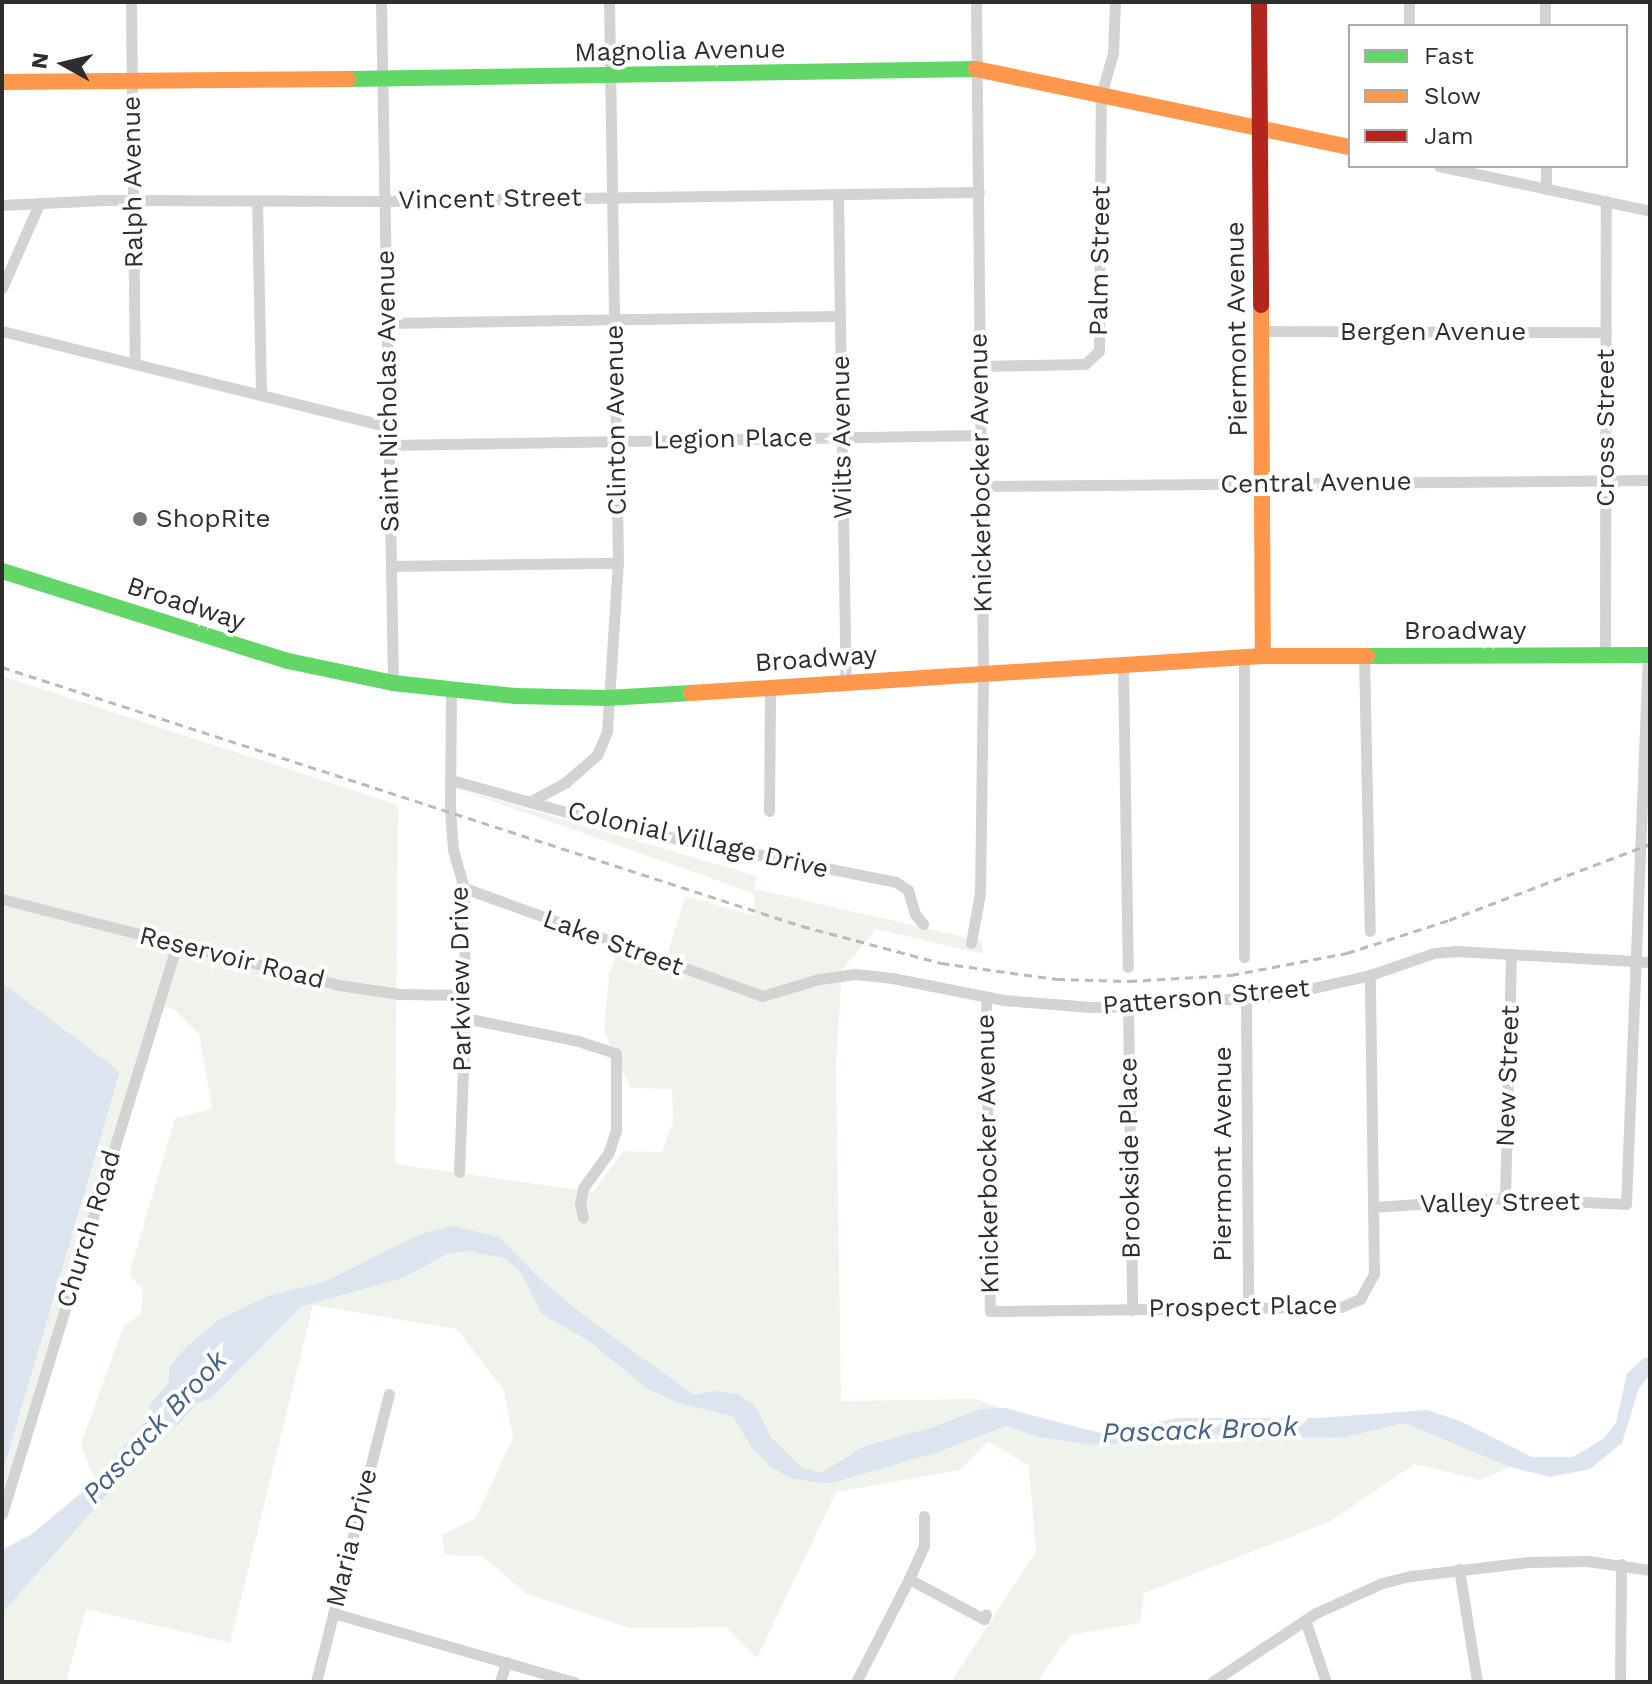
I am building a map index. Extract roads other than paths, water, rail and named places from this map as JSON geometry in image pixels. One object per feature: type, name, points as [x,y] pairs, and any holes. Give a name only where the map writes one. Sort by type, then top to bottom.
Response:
[{"type":"street","name":"Ralph Avenue","points":[[131,2],[135,362]]},
{"type":"street","name":"Saint Nicholas Avenue","points":[[381,2],[393,683]]},
{"type":"street","name":"Clinton Avenue","points":[[531,801],[566,782],[597,755],[607,731],[618,563],[609,2]]},
{"type":"street","name":"Knickerbocker Avenue","points":[[971,943],[980,893],[983,671],[976,2]]},
{"type":"street","name":"Palm Street","points":[[980,366],[1085,364],[1099,351],[1101,95],[1113,53],[1115,2]]},
{"type":"street","name":"Piermont Avenue","points":[[1259,2],[1263,656]]},
{"type":"street","points":[[1409,2],[1409,24]]},
{"type":"street","points":[[1545,2],[1545,24]]},
{"type":"street","name":"Magnolia Avenue","points":[[2,82],[611,77],[977,69],[1348,147]]},
{"type":"street","points":[[1448,168],[1650,211]]},
{"type":"street","points":[[1546,168],[1546,189]]},
{"type":"street","name":"Vincent Street","points":[[2,205],[134,200],[384,201],[979,192]]},
{"type":"street","name":"Wilts Avenue","points":[[838,194],[846,681]]},
{"type":"street","points":[[257,201],[261,394]]},
{"type":"street","name":"Cross Street","points":[[1605,654],[1606,201]]},
{"type":"street","points":[[2,288],[39,204]]},
{"type":"street","points":[[387,323],[840,316]]},
{"type":"street","points":[[2,331],[389,427]]},
{"type":"street","name":"Bergen Avenue","points":[[1261,331],[1606,332]]},
{"type":"street","name":"Legion Place","points":[[389,445],[981,435]]},
{"type":"street","name":"Central Avenue","points":[[982,486],[1650,480]]},
{"type":"street","points":[[391,566],[618,563]]},
{"type":"street","name":"Broadway","points":[[2,571],[251,650],[393,683],[515,696],[607,698],[983,671],[1263,656],[1649,655]]},
{"type":"street","points":[[1364,655],[1370,931]]},
{"type":"street","points":[[1637,961],[1649,655]]},
{"type":"street","points":[[1244,658],[1244,957]]},
{"type":"street","points":[[1123,664],[1128,967]]},
{"type":"street","points":[[769,811],[770,686]]},
{"type":"street","name":"Parkview Drive","points":[[451,691],[453,850],[464,888],[465,1018],[459,1172]]},
{"type":"street","name":"Colonial Village Drive","points":[[451,780],[649,834],[896,882],[908,890],[915,914],[923,924]]},
{"type":"street","name":"Lake Street","points":[[464,888],[762,996]]},
{"type":"street","name":"Reservoir Road","points":[[2,899],[361,989],[428,996],[465,995]]},
{"type":"street","name":"Church Road","points":[[2,1514],[177,944]]},
{"type":"street","name":"Patterson Street","points":[[762,996],[819,979],[855,974],[892,978],[986,997],[1047,1004],[1128,1006],[1246,999],[1370,975],[1434,953],[1650,962]]},
{"type":"street","name":"New Street","points":[[1505,1198],[1511,954]]},
{"type":"street","name":"Valley Street","points":[[1374,1207],[1505,1198],[1626,1204],[1637,961]]},
{"type":"street","name":"Prospect Place","points":[[990,1311],[1341,1307],[1360,1299],[1374,1274],[1370,975]]},
{"type":"street","name":"Knickerbocker Avenue","points":[[986,997],[990,1311]]},
{"type":"street","name":"Piermont Avenue","points":[[1246,999],[1248,1308]]},
{"type":"street","name":"Brookside Place","points":[[1128,1006],[1132,1310]]},
{"type":"street","points":[[465,1018],[578,1041],[616,1053],[616,1130],[609,1152],[583,1188],[580,1204],[583,1218]]},
{"type":"street","name":"Maria Drive","points":[[316,1682],[389,1394]]},
{"type":"street","points":[[856,1682],[924,1545],[924,1516]]},
{"type":"street","points":[[1212,1682],[1305,1620],[1336,1602],[1382,1583],[1459,1569],[1528,1562],[1621,1564],[1650,1570]]},
{"type":"street","points":[[1620,1682],[1621,1564]]},
{"type":"street","points":[[1459,1569],[1477,1682]]},
{"type":"street","points":[[909,1579],[984,1619],[986,1614]]},
{"type":"street","points":[[333,1613],[574,1682]]},
{"type":"street","points":[[1305,1620],[1326,1682]]},
{"type":"street","points":[[500,1682],[506,1662]]},
{"type":"water","points":[[2,983],[120,1072],[2,1475]]},
{"type":"water","name":"Pascack Brook","points":[[454,1226],[499,1237],[539,1278],[583,1315],[694,1395],[715,1391],[738,1394],[755,1406],[771,1437],[802,1468],[821,1473],[865,1446],[931,1428],[980,1409],[1005,1408],[1100,1433],[1180,1418],[1319,1418],[1427,1410],[1460,1421],[1532,1457],[1573,1457],[1603,1439],[1616,1423],[1627,1373],[1644,1358],[1650,1358],[1650,1374],[1639,1388],[1622,1443],[1590,1469],[1550,1477],[1510,1467],[1404,1423],[1343,1438],[1182,1434],[1102,1446],[1039,1437],[1006,1426],[938,1452],[835,1482],[820,1483],[790,1478],[770,1466],[751,1447],[733,1416],[682,1404],[648,1389],[589,1341],[542,1314],[522,1274],[505,1258],[469,1251],[449,1253],[403,1278],[302,1306],[211,1398],[196,1404],[177,1426],[162,1432],[2,1613],[2,1550],[32,1534],[89,1487],[147,1420],[151,1403],[169,1382],[169,1368],[186,1347],[218,1320],[268,1296],[324,1282],[421,1234]]},
{"type":"railway","points":[[2,667],[802,926],[941,963],[1057,979],[1129,981],[1231,975],[1347,953],[1449,920],[1650,844]]},
{"type":"place","name":"ShopRite","points":[[140,519]]}]
